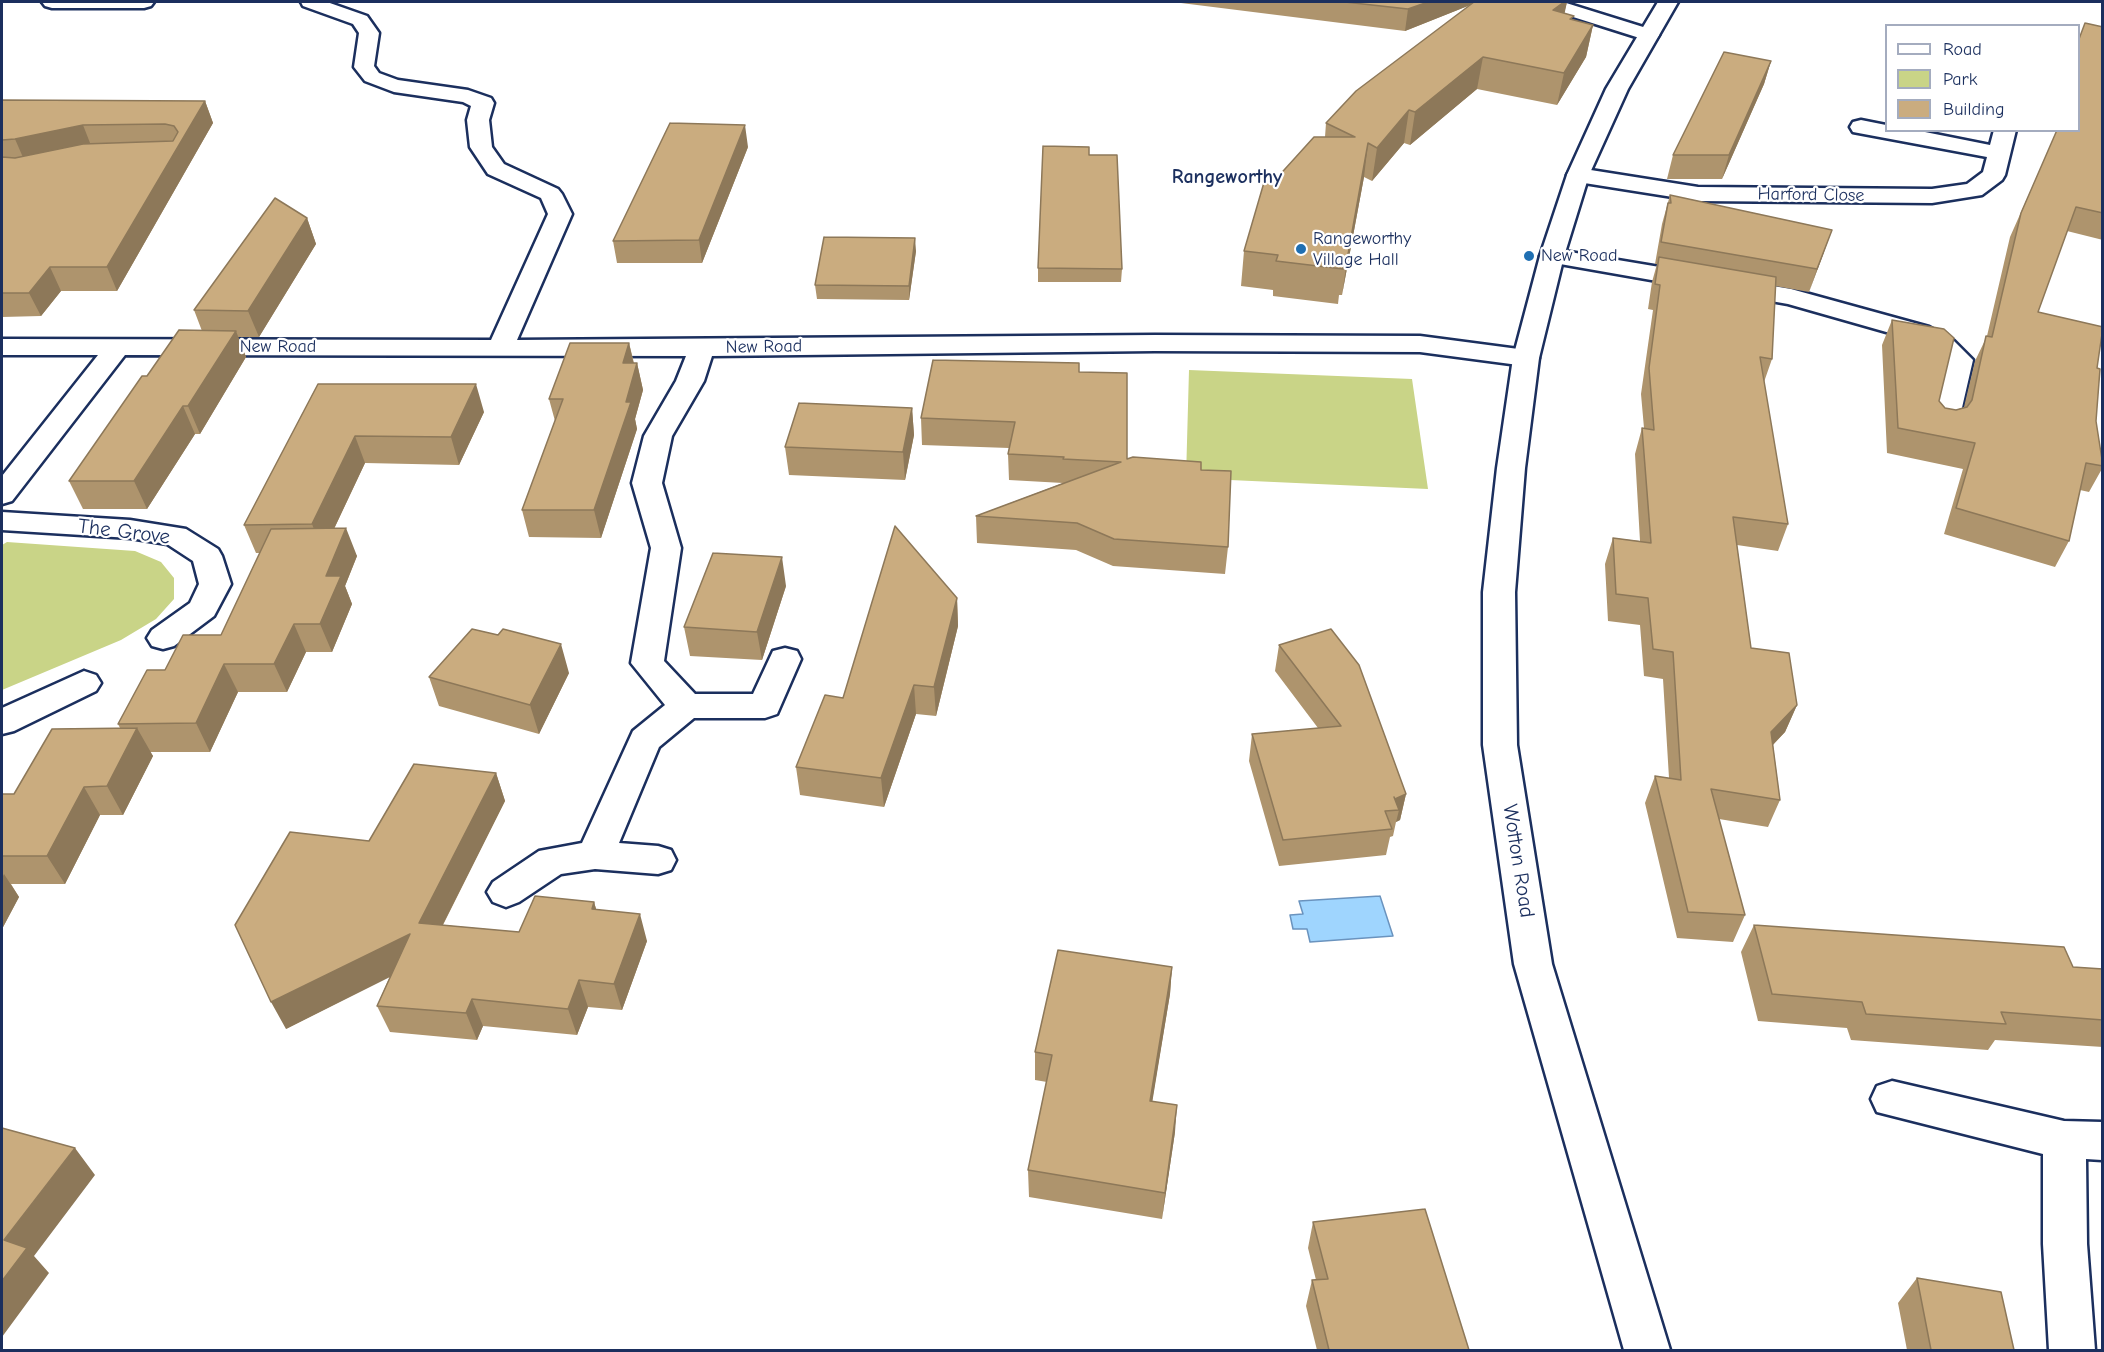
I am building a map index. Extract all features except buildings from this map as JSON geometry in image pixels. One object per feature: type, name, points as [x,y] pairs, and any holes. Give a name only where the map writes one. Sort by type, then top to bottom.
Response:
[{"type":"street","points":[[52,3],[144,2]]},
{"type":"street","points":[[310,2],[360,20],[369,33],[364,67],[372,77],[394,86],[468,96],[483,103],[478,120],[481,147],[496,169],[550,194],[560,214],[500,348]]},
{"type":"street","points":[[1534,2],[1554,5],[1648,35]]},
{"type":"street","name":"Wotton Road","points":[[1647,1350],[1611,1221],[1533,964],[1500,745],[1499,592],[1511,468],[1526,358],[1552,256],[1578,175],[1617,89],[1668,2]]},
{"type":"street","points":[[1861,127],[1885,132]]},
{"type":"street","points":[[1888,132],[1999,153]]},
{"type":"street","name":"Harford Close","points":[[1578,175],[1640,187],[1698,194],[1932,196],[1974,190],[1994,176],[2004,132]]},
{"type":"street","points":[[1552,256],[1791,297],[1920,333],[1945,347],[1960,360],[1944,425]]},
{"type":"street","name":"New Road","points":[[2,346],[702,348],[1155,343],[1420,344],[1526,358]]},
{"type":"street","points":[[2,495],[118,347]]},
{"type":"street","points":[[686,706],[646,663],[666,548],[647,483],[658,436],[690,381],[702,348]]},
{"type":"street","name":"The Grove","points":[[2,521],[130,529],[175,536],[207,556],[215,585],[203,609],[163,638]]},
{"type":"street","points":[[595,855],[645,740],[686,706],[765,706],[785,659]]},
{"type":"street","points":[[2,722],[84,683]]},
{"type":"street","points":[[506,892],[552,861],[595,855],[658,860]]},
{"type":"street","points":[[1892,1099],[2083,1141],[2065,1244],[2072,1350]]},
{"type":"green space","points":[[1189,370],[1412,379],[1428,489],[1186,478]]},
{"type":"green space","points":[[7,542],[135,551],[161,562],[174,578],[174,599],[156,619],[121,640],[2,690],[2,545]]},
{"type":"water","points":[[1380,896],[1393,936],[1310,942],[1307,929],[1293,929],[1290,915],[1303,914],[1299,901]]},
{"type":"place","name":"Rangeworthy Village Hall","points":[[1301,249]]},
{"type":"place","name":"New Road","points":[[1529,256]]},
{"type":"district","name":"Rangeworthy","points":[[1227,177]]}]
